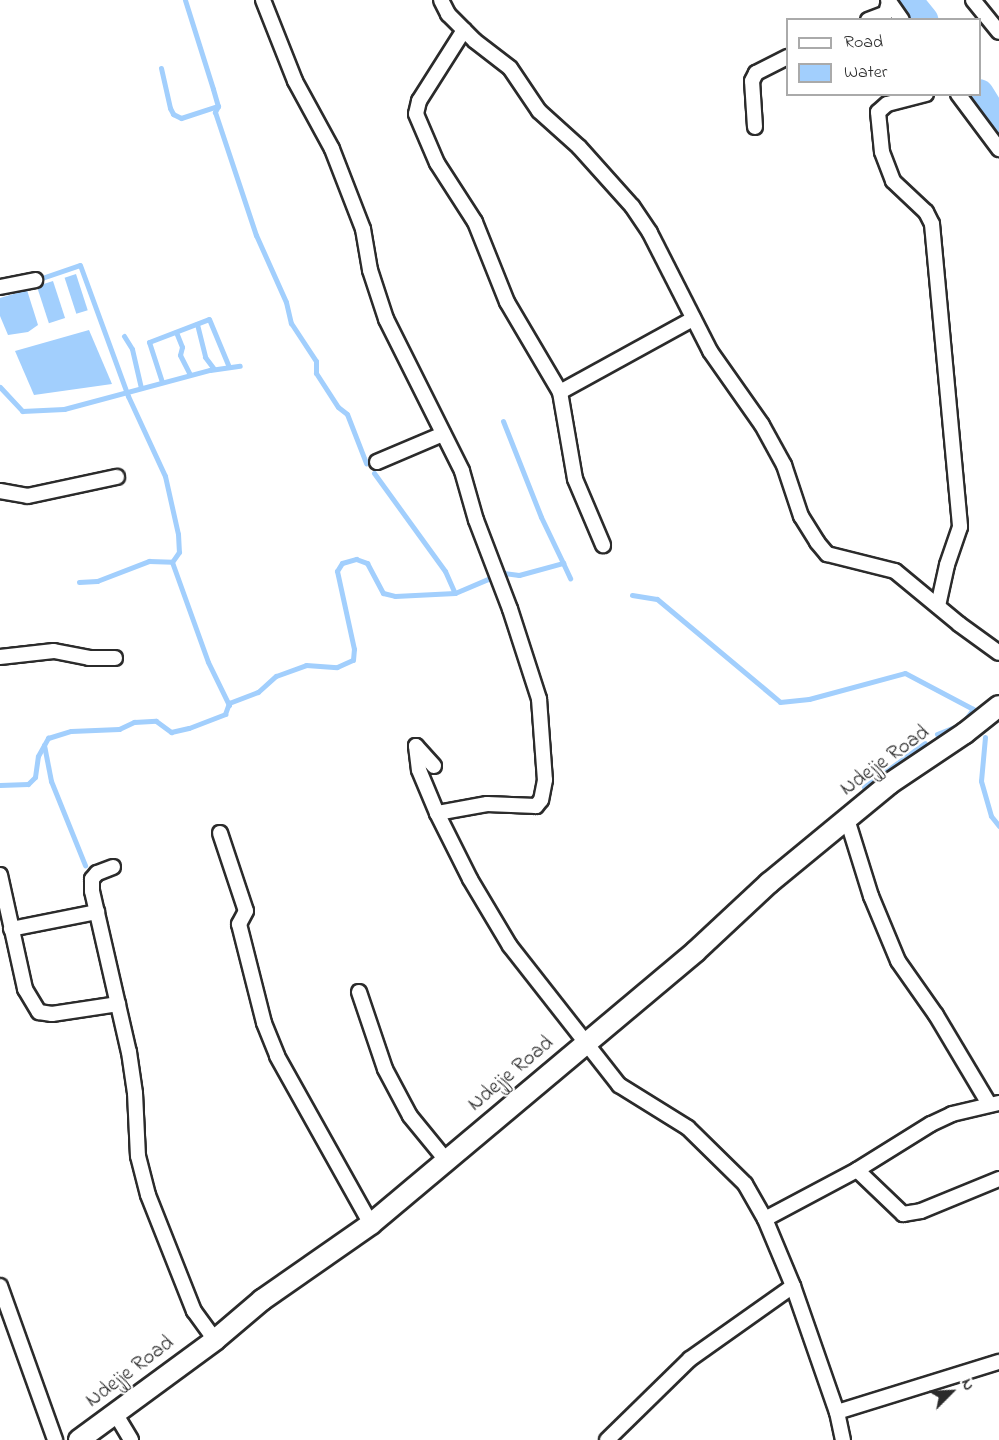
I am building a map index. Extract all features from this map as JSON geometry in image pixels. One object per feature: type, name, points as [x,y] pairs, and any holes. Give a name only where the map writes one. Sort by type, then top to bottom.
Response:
[{"type":"street","points":[[263,0],[295,81],[336,159],[363,229],[370,270],[386,319],[462,471],[476,520],[510,609],[539,699],[544,780],[541,800],[536,806],[487,804],[437,813]]},
{"type":"street","points":[[441,0],[448,14],[510,68],[539,111],[579,147],[632,206],[650,233],[710,351],[762,425],[784,465],[801,516],[816,542],[828,554],[895,571],[999,653]]},
{"type":"street","points":[[973,0],[999,32]]},
{"type":"street","points":[[873,18],[886,13],[888,1]]},
{"type":"street","points":[[888,1],[901,18]]},
{"type":"street","points":[[464,30],[419,101],[416,114],[437,163],[476,222],[507,302],[560,392],[575,479],[603,545]]},
{"type":"street","points":[[755,127],[752,81],[756,73],[786,58]]},
{"type":"street","points":[[918,96],[887,104],[878,112],[882,152],[893,182],[926,212],[932,224],[960,527],[947,565],[938,606]]},
{"type":"street","points":[[959,96],[999,149]]},
{"type":"street","points":[[0,287],[35,280]]},
{"type":"street","points":[[560,392],[693,319]]},
{"type":"street","points":[[377,462],[443,434]]},
{"type":"street","points":[[0,490],[28,496],[117,477]]},
{"type":"street","points":[[0,657],[54,651],[89,658],[115,658]]},
{"type":"street","name":"Ndejje Road","points":[[79,1440],[215,1340],[262,1300],[371,1224],[696,951],[769,883],[890,784],[965,733],[995,708]]},
{"type":"street","points":[[434,766],[416,746],[419,770],[437,813],[470,879],[510,946],[620,1085],[688,1128],[745,1184],[765,1219],[793,1286],[837,1412],[843,1440]]},
{"type":"street","points":[[765,1219],[857,1170],[931,1124],[952,1114],[994,1104],[898,961],[871,896],[847,819]]},
{"type":"street","points":[[220,833],[246,911],[239,920],[239,924],[264,1023],[277,1056],[371,1224]]},
{"type":"street","points":[[113,867],[97,873],[92,879],[92,891],[118,1004],[135,1093],[138,1156],[148,1195],[194,1311],[215,1340]]},
{"type":"street","points":[[0,875],[25,989],[39,1012],[52,1014],[118,1004]]},
{"type":"street","points":[[11,929],[97,912]]},
{"type":"street","points":[[359,992],[385,1069],[410,1116],[446,1160]]},
{"type":"street","points":[[857,1170],[903,1214],[921,1211],[999,1179]]},
{"type":"street","points":[[0,1286],[55,1440]]},
{"type":"street","points":[[607,1440],[690,1359],[793,1286]]},
{"type":"street","points":[[837,1412],[999,1362]]},
{"type":"street","points":[[115,1413],[132,1440]]},
{"type":"water","points":[[76,274],[88,310],[76,314],[65,278]]},
{"type":"water","points":[[53,281],[65,318],[49,323],[37,286]]},
{"type":"water","points":[[27,290],[38,325],[28,332],[8,335],[0,316],[0,298]]},
{"type":"water","points":[[89,330],[112,384],[34,395],[15,351]]},
{"type":"waterway","points":[[185,0],[218,106],[215,112],[256,235],[286,302],[291,323],[316,361],[316,373],[338,407],[347,414],[366,463]]},
{"type":"waterway","points":[[907,0],[921,18]]},
{"type":"waterway","points":[[161,68],[173,114],[181,118],[218,106]]},
{"type":"waterway","points":[[980,96],[999,126]]},
{"type":"waterway","points":[[36,280],[80,265],[128,396],[165,476],[178,534],[179,552],[172,562]]},
{"type":"waterway","points":[[162,382],[149,342],[209,319],[229,367]]},
{"type":"waterway","points":[[197,324],[205,357],[214,369]]},
{"type":"waterway","points":[[176,332],[182,347],[180,355],[190,375]]},
{"type":"waterway","points":[[124,336],[132,349],[141,388]]},
{"type":"waterway","points":[[0,387],[22,411],[64,409],[210,370],[240,366]]},
{"type":"waterway","points":[[503,421],[541,517],[563,563]]},
{"type":"waterway","points":[[374,473],[445,571],[455,593]]},
{"type":"waterway","points":[[0,785],[28,784],[35,777],[38,756],[48,738],[71,731],[119,729],[134,722],[156,721],[171,732],[189,728],[225,714],[229,703],[258,692],[276,676],[306,665],[337,667],[353,660],[354,649],[337,571],[342,563],[356,559],[367,563],[383,593],[395,596],[455,593],[490,578]]},
{"type":"waterway","points":[[79,582],[97,581],[149,561],[172,562],[208,662],[229,705]]},
{"type":"waterway","points":[[503,573],[519,575],[563,563],[570,578]]},
{"type":"waterway","points":[[632,595],[657,599],[780,702],[809,699],[905,673],[973,709],[962,724],[937,734]]},
{"type":"waterway","points":[[985,737],[981,781],[991,816],[999,826]]},
{"type":"waterway","points":[[864,787],[925,743]]},
{"type":"waterway","points":[[44,745],[51,781],[85,865]]}]
